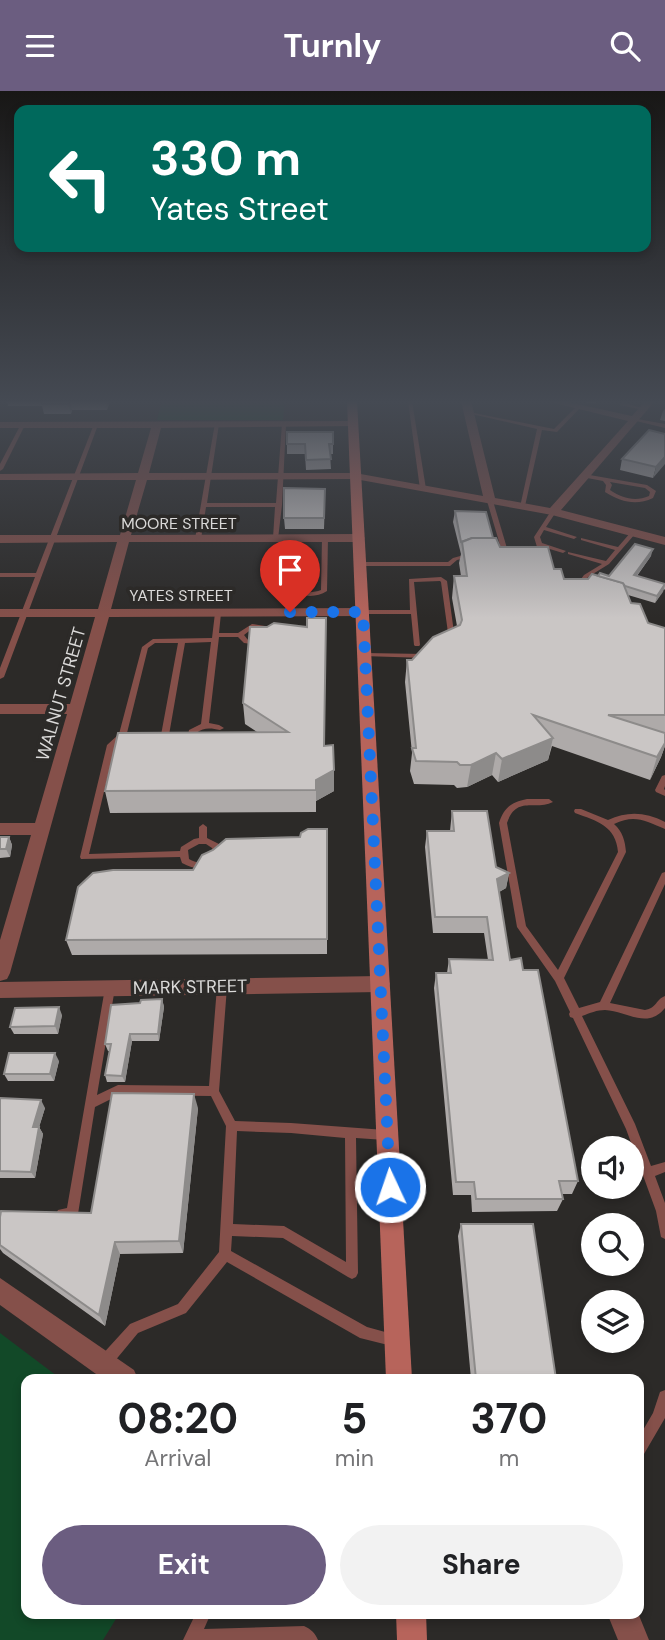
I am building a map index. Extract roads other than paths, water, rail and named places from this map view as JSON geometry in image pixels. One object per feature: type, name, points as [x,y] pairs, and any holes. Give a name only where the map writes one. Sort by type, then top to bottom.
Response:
[{"type":"main road","points":[[355,476],[399,1374]]},
{"type":"main road","points":[[398,1344],[404,1374]]},
{"type":"main road","points":[[411,1619],[412,1640]]},
{"type":"street","name":"WALNUT STREET","points":[[0,973],[144,473]]},
{"type":"street","points":[[483,473],[490,501]]},
{"type":"street","points":[[553,512],[586,473]]},
{"type":"street","points":[[0,477],[355,476],[553,512],[665,541]]},
{"type":"street","name":"MOORE STREET","points":[[0,539],[359,538]]},
{"type":"street","name":"YATES STREET","points":[[0,613],[363,612]]},
{"type":"street","points":[[0,709],[76,709]]},
{"type":"street","points":[[0,829],[42,829]]},
{"type":"street","name":"MARK STREET","points":[[0,990],[380,984]]},
{"type":"street","points":[[0,1290],[118,1374]]},
{"type":"street","points":[[625,1619],[634,1640]]},
{"type":"lane","points":[[0,677],[4,659],[77,473]]},
{"type":"lane","points":[[421,473],[423,489]]},
{"type":"lane","points":[[522,506],[529,473]]},
{"type":"lane","points":[[198,538],[209,476]]},
{"type":"lane","points":[[276,538],[281,476]]},
{"type":"lane","points":[[584,476],[647,487],[653,491],[651,497],[638,502],[607,491],[609,485],[605,480]]},
{"type":"lane","points":[[490,501],[506,555],[513,564]]},
{"type":"lane","points":[[204,505],[279,505]]},
{"type":"lane","points":[[544,558],[537,537],[553,512]]},
{"type":"lane","points":[[487,519],[495,519]]},
{"type":"lane","points":[[542,528],[574,537]]},
{"type":"lane","points":[[589,592],[577,589],[586,576],[607,563],[634,533]]},
{"type":"lane","points":[[294,538],[293,590],[298,593],[318,594],[324,591],[325,538]]},
{"type":"lane","points":[[583,539],[620,549]]},
{"type":"lane","points":[[538,544],[563,551]]},
{"type":"lane","points":[[570,553],[607,563]]},
{"type":"lane","points":[[360,563],[450,564],[455,559],[482,555]]},
{"type":"lane","points":[[494,555],[506,555]]},
{"type":"lane","points":[[0,575],[39,575]]},
{"type":"lane","points":[[408,655],[417,645],[411,580],[444,581],[453,645],[446,649]]},
{"type":"lane","points":[[363,612],[414,612]]},
{"type":"lane","points":[[205,726],[218,613]]},
{"type":"lane","points":[[183,854],[84,857],[111,745],[123,735],[145,647],[153,641],[240,635],[247,628],[265,628]]},
{"type":"lane","points":[[240,635],[242,639],[253,643],[264,641]]},
{"type":"lane","points":[[165,735],[182,641]]},
{"type":"lane","points":[[365,655],[423,657],[430,652],[417,645]]},
{"type":"lane","points":[[190,736],[195,729],[205,726],[220,728]]},
{"type":"lane","points":[[123,735],[137,735]]},
{"type":"lane","points":[[151,735],[190,736]]},
{"type":"lane","points":[[190,736],[192,743],[202,748]]},
{"type":"lane","points":[[665,778],[659,790],[665,793]]},
{"type":"lane","points":[[549,802],[528,801],[514,805],[505,813],[503,824],[522,927],[559,978],[631,1128],[662,1212],[665,1233]]},
{"type":"lane","points":[[559,978],[622,852],[623,842],[609,823],[578,811]]},
{"type":"lane","points":[[609,823],[632,814],[649,817],[665,826]]},
{"type":"lane","points":[[203,827],[203,840]]},
{"type":"lane","points":[[203,840],[213,843],[218,851],[212,863],[194,866],[185,861],[183,854],[187,845],[203,840]]},
{"type":"lane","points":[[603,1006],[665,875]]},
{"type":"lane","points":[[103,1364],[134,1328],[182,1309],[225,1254],[232,1126],[214,1091],[222,986]]},
{"type":"lane","points":[[48,1214],[72,1214],[110,988]]},
{"type":"lane","points":[[574,1014],[603,1006],[635,1016],[652,1013],[663,1006],[665,1000]]},
{"type":"lane","points":[[91,1104],[118,1090],[214,1091]]},
{"type":"lane","points":[[232,1126],[387,1135]]},
{"type":"lane","points":[[227,1230],[284,1233],[352,1273],[350,1133]]},
{"type":"lane","points":[[647,1173],[665,1167]]},
{"type":"lane","points":[[225,1254],[365,1332],[398,1344]]},
{"type":"lane","points":[[644,1441],[659,1416],[665,1397]]},
{"type":"lane","points":[[201,1619],[192,1638],[304,1634],[310,1640]]}]
